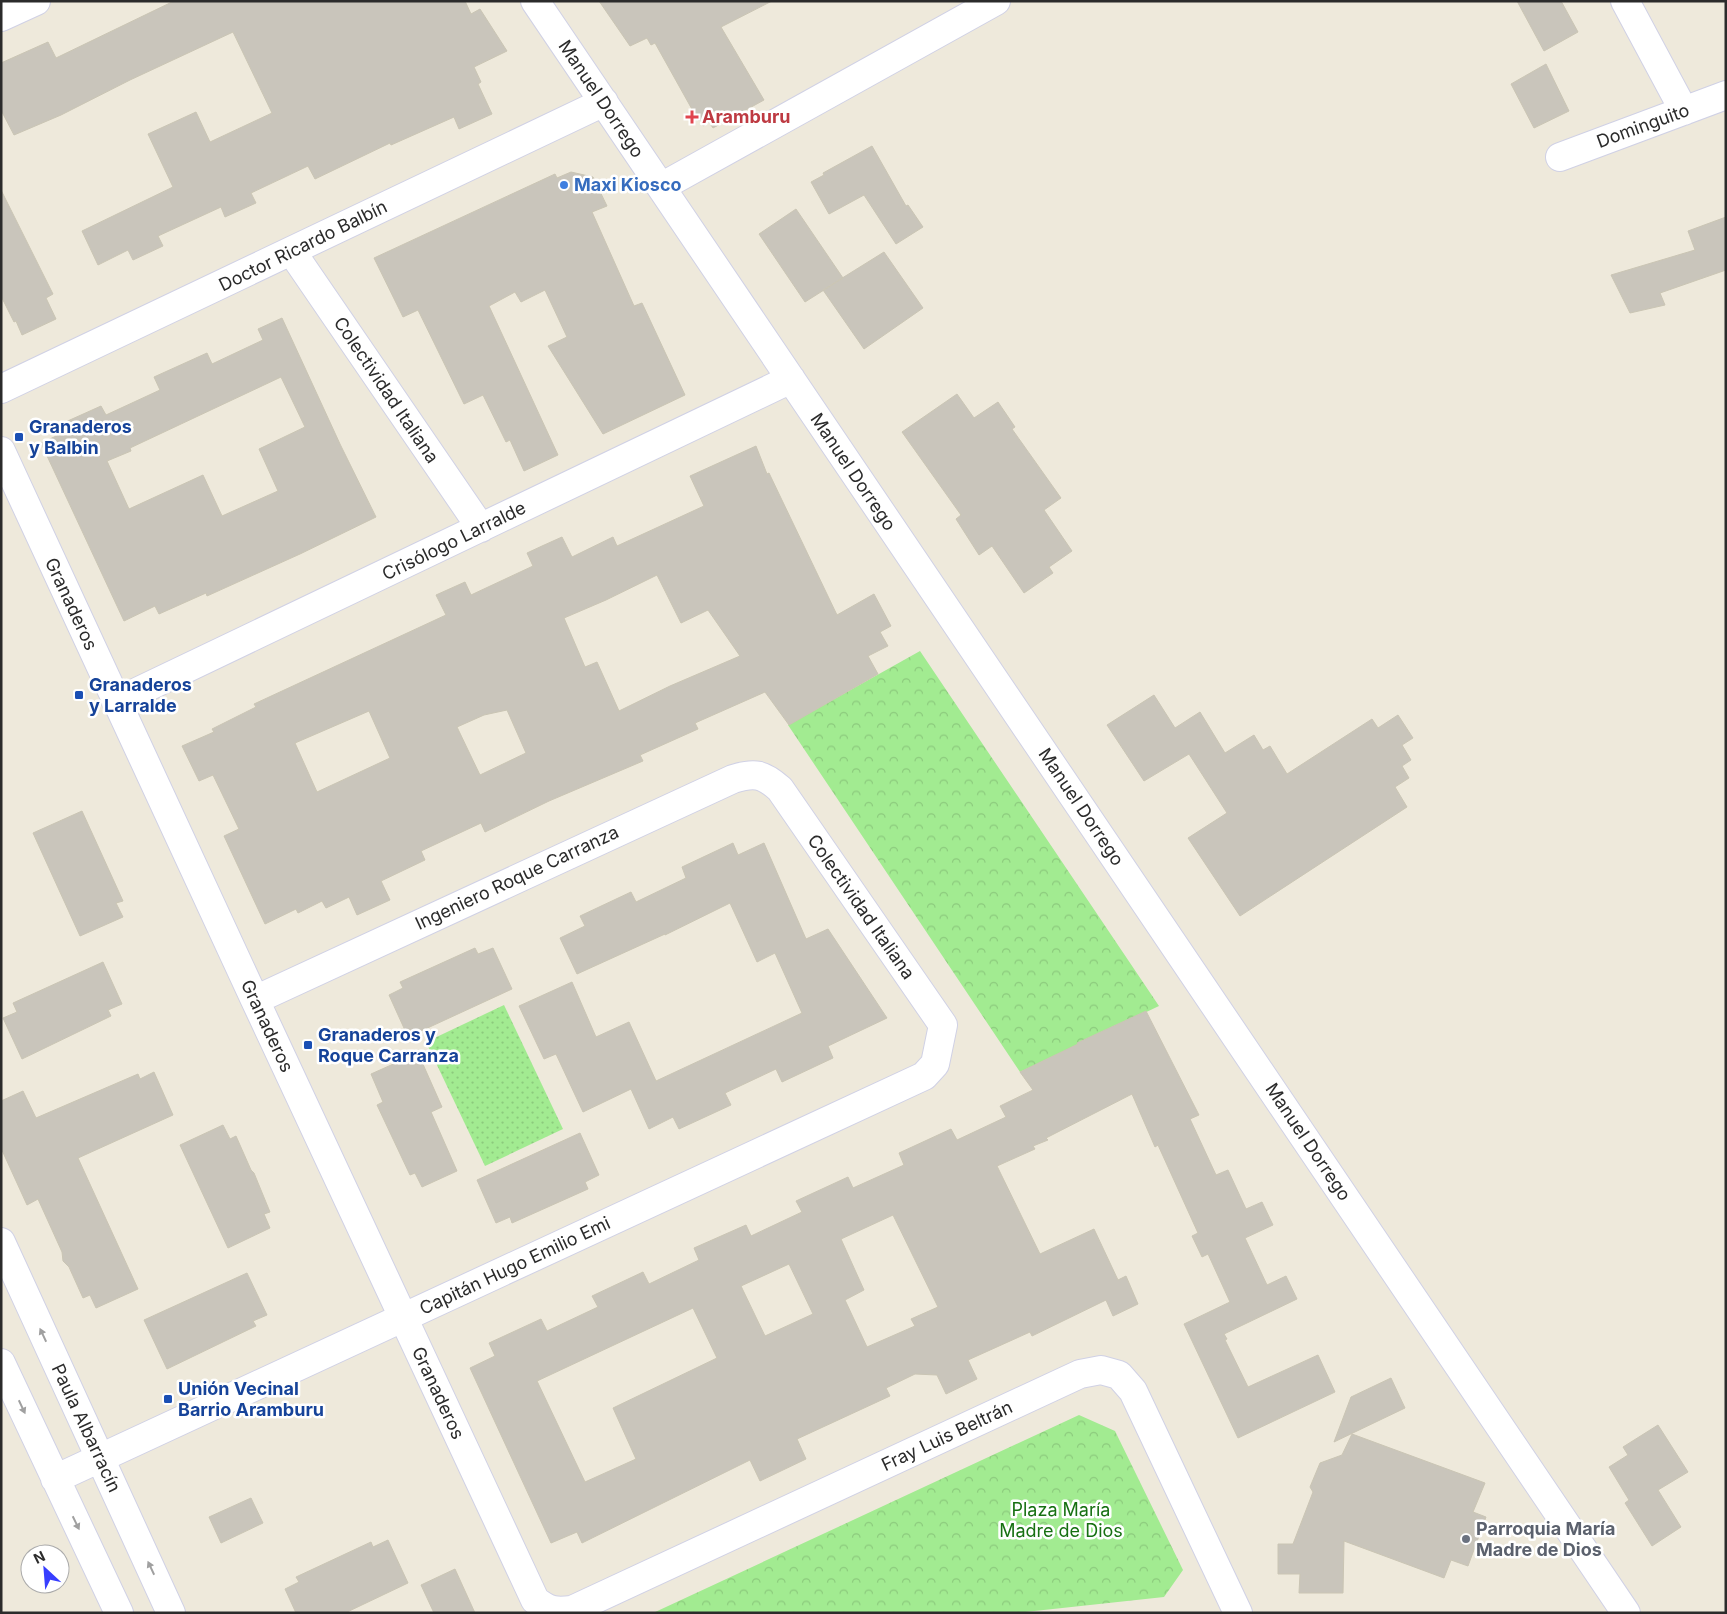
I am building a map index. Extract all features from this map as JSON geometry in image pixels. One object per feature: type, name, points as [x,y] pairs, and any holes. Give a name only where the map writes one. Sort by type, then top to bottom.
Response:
[{"type":"street","points":[[1,17],[36,1]]},
{"type":"street","name":"Manuel Dorrego","points":[[536,1],[1626,1613]]},
{"type":"street","points":[[661,187],[996,1]]},
{"type":"street","points":[[1625,1],[1684,111]]},
{"type":"street","name":"Dominguito","points":[[1560,157],[1726,95]]},
{"type":"street","name":"Doctor Ricardo Balbín","points":[[1,389],[604,102]]},
{"type":"street","name":"Colectividad Italiana","points":[[292,252],[480,528]]},
{"type":"street","name":"Crisólogo Larralde","points":[[116,702],[791,379]]},
{"type":"street","name":"Granaderos","points":[[1,451],[535,1600]]},
{"type":"street","name":"Ingeniero Roque Carranza","points":[[255,1000],[733,779],[747,774],[760,776],[780,789]]},
{"type":"street","name":"Colectividad Italiana","points":[[780,789],[943,1025]]},
{"type":"street","name":"Capitán Hugo Emilio Emi","points":[[55,1479],[924,1076],[934,1064],[943,1025]]},
{"type":"street","name":"Paula Albarracín","points":[[1,1242],[171,1613]]},
{"type":"street","points":[[1,1363],[119,1613]]},
{"type":"street","name":"Fray Luis Beltrán","points":[[535,1600],[546,1608],[560,1611],[572,1610],[1071,1378],[1080,1374],[1101,1370],[1119,1375],[1133,1391],[1238,1613]]},
{"type":"green space","points":[[920,651],[1159,1006],[1020,1072],[788,725]]},
{"type":"green space","points":[[504,1005],[563,1129],[485,1166],[426,1042]]},
{"type":"green space","name":"Plaza María Madre de Dios","points":[[1079,1415],[1115,1431],[1183,1570],[1164,1597],[1015,1613],[653,1613]]},
{"type":"building","points":[[174,1],[465,1],[471,14],[480,9],[507,51],[474,67],[481,82],[478,84],[492,114],[459,129],[454,117],[391,145],[390,143],[315,179],[308,166],[251,193],[256,203],[225,217],[221,207],[158,236],[163,246],[133,260],[128,250],[98,265],[82,231],[173,187],[148,134],[196,112],[210,142],[272,113],[233,32],[130,80],[61,115],[14,135],[1,110],[1,63],[48,42],[56,58]]},
{"type":"building","points":[[599,1],[772,1],[721,27],[764,100],[713,128],[709,122],[703,126],[655,43],[651,45],[647,38],[630,46]]},
{"type":"building","points":[[1517,1],[1561,1],[1578,32],[1544,51]]},
{"type":"building","points":[[1546,64],[1569,111],[1534,128],[1511,84]]},
{"type":"building","points":[[872,146],[906,206],[908,205],[923,227],[896,244],[864,195],[829,214],[811,182],[824,175],[823,173]]},
{"type":"building","points":[[571,172],[593,177],[607,206],[592,212],[634,306],[642,303],[685,395],[603,434],[548,346],[567,337],[545,290],[521,302],[515,292],[489,306],[558,455],[524,471],[510,440],[506,442],[483,395],[464,404],[418,310],[403,317],[374,258],[555,174],[557,178]]},
{"type":"building","points":[[1,190],[53,294],[46,298],[56,319],[22,335],[1,296]]},
{"type":"building","points":[[796,209],[843,278],[805,302],[759,234]]},
{"type":"building","points":[[1726,217],[1726,270],[1660,293],[1665,305],[1630,313],[1611,275],[1695,250],[1688,231]]},
{"type":"building","points":[[884,252],[923,308],[864,349],[823,290]]},
{"type":"building","points":[[282,318],[376,517],[207,596],[206,593],[159,614],[155,606],[124,621],[41,443],[65,432],[61,424],[101,406],[106,415],[160,390],[154,377],[207,353],[212,364],[263,340],[258,329]],"holes":[[[281,377],[305,427],[259,449],[278,491],[222,516],[203,475],[129,509],[107,461],[131,451],[130,448]]]},
{"type":"building","points":[[957,394],[974,418],[998,402],[1015,427],[1012,429],[1061,498],[1044,510],[1072,551],[1049,567],[1053,573],[1024,593],[992,546],[979,555],[956,519],[961,515],[902,432]]},
{"type":"building","points":[[756,446],[767,474],[769,473],[837,615],[874,594],[891,626],[880,632],[888,646],[868,656],[878,674],[789,725],[765,692],[695,723],[698,729],[640,755],[643,761],[549,801],[485,832],[481,823],[421,851],[425,860],[381,881],[390,900],[357,915],[349,897],[326,908],[322,901],[298,913],[296,909],[265,924],[224,836],[239,829],[213,775],[199,781],[182,746],[214,732],[212,729],[256,707],[254,704],[446,615],[436,595],[465,582],[471,595],[533,566],[527,553],[542,546],[562,537],[572,557],[613,537],[617,546],[704,506],[690,476]],"holes":[[[657,575],[681,623],[708,610],[740,656],[670,686],[619,711],[597,662],[585,667],[564,618]],[[507,710],[526,753],[480,775],[457,727],[484,715]],[[369,711],[390,758],[317,792],[295,743]]]},
{"type":"building","points":[[1154,695],[1175,728],[1200,712],[1225,753],[1254,735],[1263,750],[1270,746],[1287,774],[1372,719],[1378,728],[1398,715],[1413,738],[1402,745],[1411,760],[1402,766],[1409,778],[1395,787],[1407,807],[1240,916],[1188,838],[1227,813],[1189,754],[1144,781],[1107,725]]},
{"type":"building","points":[[82,811],[123,901],[116,903],[123,917],[80,936],[33,833]]},
{"type":"building","points":[[733,843],[738,855],[764,843],[806,939],[828,929],[887,1018],[828,1046],[833,1058],[782,1082],[776,1069],[725,1093],[731,1105],[679,1129],[673,1117],[649,1129],[631,1089],[583,1112],[556,1054],[544,1059],[519,1006],[572,982],[596,1037],[629,1022],[656,1081],[802,1013],[775,953],[757,962],[730,903],[665,935],[577,974],[560,938],[585,926],[580,916],[631,892],[636,902],[686,878],[682,867]]},
{"type":"building","points":[[475,948],[478,954],[493,948],[512,989],[408,1037],[389,995],[403,988],[400,982]]},
{"type":"building","points":[[103,962],[122,1004],[108,1010],[111,1016],[22,1059],[3,1018],[17,1012],[13,1003]]},
{"type":"building","points":[[1146,1011],[1199,1115],[1190,1119],[1216,1175],[1228,1170],[1246,1209],[1262,1202],[1273,1225],[1245,1238],[1267,1285],[1286,1276],[1297,1299],[1224,1334],[1227,1339],[1225,1340],[1248,1387],[1318,1355],[1335,1392],[1238,1438],[1184,1324],[1230,1302],[1208,1254],[1202,1257],[1192,1236],[1198,1233],[1158,1145],[1155,1147],[1132,1094],[1046,1138],[1048,1140],[1033,1146],[1035,1149],[997,1166],[1040,1254],[1094,1229],[1118,1280],[1126,1276],[1138,1304],[1113,1316],[1106,1300],[1032,1336],[1030,1332],[968,1360],[977,1379],[946,1394],[937,1375],[915,1374],[886,1388],[890,1396],[797,1439],[806,1459],[760,1481],[750,1460],[582,1543],[577,1532],[551,1543],[470,1368],[495,1356],[489,1343],[541,1319],[547,1331],[598,1307],[592,1296],[643,1272],[649,1284],[699,1260],[694,1248],[746,1225],[751,1236],[802,1212],[796,1201],[848,1177],[853,1188],[904,1165],[899,1153],[951,1129],[957,1140],[1006,1117],[1000,1106],[1033,1090],[1020,1072]],"holes":[[[893,1215],[938,1307],[911,1319],[915,1326],[867,1347],[845,1300],[864,1290],[841,1239]],[[789,1264],[813,1314],[765,1336],[741,1286]],[[693,1308],[717,1358],[613,1408],[636,1459],[585,1482],[537,1381]]]},
{"type":"building","points":[[418,1053],[442,1107],[431,1112],[457,1171],[422,1187],[415,1173],[410,1175],[377,1105],[383,1102],[371,1074]]},
{"type":"building","points":[[154,1072],[173,1115],[78,1158],[138,1289],[96,1308],[90,1295],[83,1298],[69,1267],[63,1261],[62,1252],[38,1199],[27,1205],[1,1148],[1,1101],[23,1091],[36,1118],[138,1074],[140,1079]]},
{"type":"building","points":[[223,1125],[230,1139],[236,1136],[270,1212],[264,1214],[270,1228],[228,1248],[180,1145]]},
{"type":"building","points":[[580,1133],[599,1175],[585,1182],[588,1189],[512,1223],[510,1217],[496,1223],[477,1180]]},
{"type":"building","points":[[247,1273],[267,1315],[253,1321],[256,1326],[167,1369],[144,1320]]},
{"type":"building","points":[[1391,1378],[1405,1408],[1334,1442],[1351,1397]]},
{"type":"building","points":[[1658,1425],[1688,1472],[1658,1490],[1681,1527],[1652,1546],[1625,1503],[1629,1500],[1609,1467],[1628,1455],[1623,1447]]},
{"type":"building","points":[[1352,1434],[1485,1483],[1473,1512],[1486,1517],[1468,1566],[1451,1560],[1444,1578],[1344,1541],[1343,1593],[1299,1593],[1300,1574],[1278,1574],[1278,1544],[1293,1544],[1313,1492],[1310,1487],[1320,1463],[1342,1455]]},
{"type":"building","points":[[251,1498],[263,1523],[221,1543],[209,1517]]},
{"type":"building","points":[[388,1540],[408,1583],[345,1613],[296,1613],[285,1589],[299,1582],[296,1577],[371,1542],[373,1547]]},
{"type":"building","points":[[455,1569],[475,1613],[434,1613],[421,1585]]},
{"type":"place","name":"Aramburu","points":[[692,117]]},
{"type":"place","name":"Maxi Kiosco","points":[[564,185]]},
{"type":"place","name":"Granaderos y Balbin","points":[[19,437]]},
{"type":"place","name":"Granaderos y Larralde","points":[[79,695]]},
{"type":"place","name":"Granaderos y Roque Carranza","points":[[308,1045]]},
{"type":"place","name":"Unión Vecinal Barrio Aramburu","points":[[168,1399]]},
{"type":"place","name":"Parroquia María Madre de Dios","points":[[1466,1539]]}]
